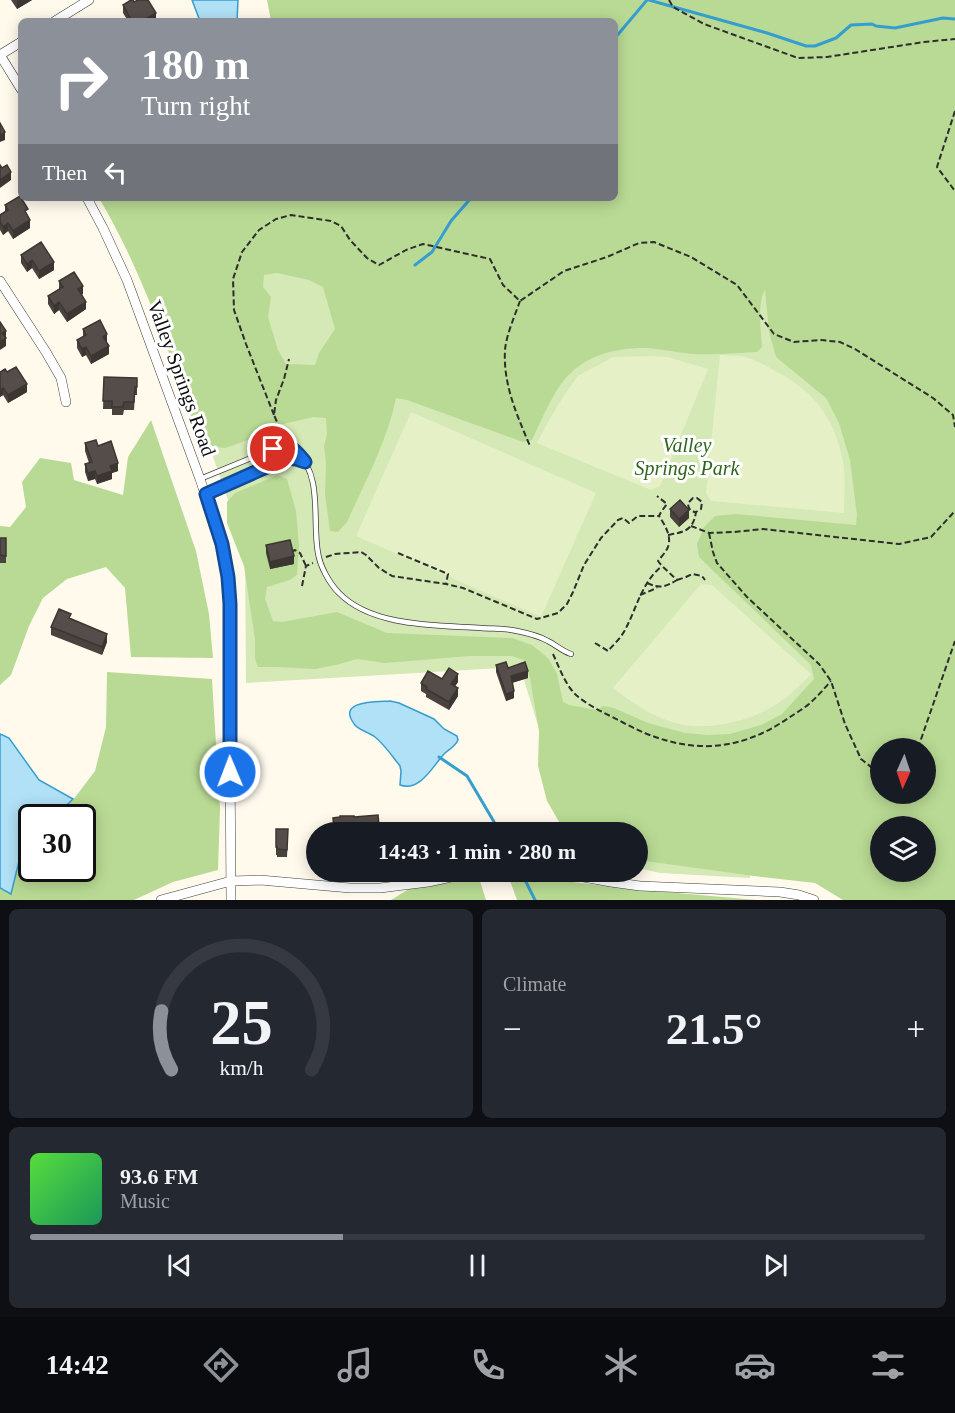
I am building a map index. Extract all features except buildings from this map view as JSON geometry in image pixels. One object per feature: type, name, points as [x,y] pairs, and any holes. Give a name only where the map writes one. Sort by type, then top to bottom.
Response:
[{"type":"street","points":[[60,18],[89,0]]},
{"type":"street","points":[[18,44],[0,55],[18,84]]},
{"type":"street","name":"Valley Springs Road","points":[[89,201],[104,228],[127,280],[206,494],[222,544],[228,586],[231,900]]},
{"type":"street","points":[[0,281],[61,378],[66,402]]},
{"type":"street","points":[[161,900],[231,881],[260,880],[350,888],[380,888],[428,882]]},
{"type":"street","points":[[611,882],[640,886],[780,892],[814,900]]},
{"type":"lane","points":[[200,479],[273,449],[288,446],[305,462],[314,483],[315,524],[320,559],[328,579],[338,593],[359,608],[386,618],[427,624],[515,630],[547,640],[571,654]]},
{"type":"lane","points":[[206,494],[287,458],[305,462]]},
{"type":"path","points":[[669,0],[673,7],[704,24],[798,58],[827,57],[955,39]]},
{"type":"path","points":[[955,111],[937,167],[955,191]]},
{"type":"path","points":[[288,446],[234,310],[233,279],[242,252],[259,230],[276,219],[291,215],[331,221],[341,226],[350,240],[367,258],[379,264],[423,244],[490,259],[503,285],[520,300]]},
{"type":"path","points":[[530,446],[514,407],[506,376],[505,348],[520,300],[564,271],[608,257],[639,243],[654,242],[691,257],[737,285],[774,334],[794,342],[821,340],[840,342],[855,349],[933,398],[953,415],[955,427]]},
{"type":"path","points":[[274,415],[276,400],[289,359]]},
{"type":"path","points":[[657,496],[667,504],[660,516]]},
{"type":"path","points":[[668,536],[684,532],[691,526],[696,512],[701,509],[702,505],[697,498],[693,498],[688,503],[688,508],[696,512]]},
{"type":"path","points":[[691,526],[709,533],[763,529],[899,544],[931,537],[955,512]]},
{"type":"path","points":[[306,566],[335,554],[361,552],[392,576],[463,588],[537,619],[558,613],[567,604],[584,565],[601,538],[618,520],[623,518],[629,523],[638,516],[660,516]]},
{"type":"path","points":[[660,516],[666,526],[669,542],[667,550],[658,561],[677,580]]},
{"type":"path","points":[[709,533],[717,563],[747,597],[810,654],[831,681],[845,724],[861,759],[870,766]]},
{"type":"path","points":[[291,552],[296,550],[300,553],[306,566],[302,585]]},
{"type":"path","points":[[398,553],[448,574],[446,584]]},
{"type":"path","points":[[595,643],[608,651],[625,631],[640,595],[654,573],[662,566]]},
{"type":"path","points":[[640,595],[692,574],[702,576],[705,580]]},
{"type":"path","points":[[647,583],[657,588]]},
{"type":"path","points":[[547,640],[562,675],[574,693],[594,707],[640,732],[669,742],[699,747],[728,745],[773,730],[807,706],[831,681]]},
{"type":"path","points":[[921,738],[955,641]]},
{"type":"green space","name":"Valley Springs Park","points":[[267,0],[955,0],[955,900],[843,900],[815,883],[648,861],[648,822],[559,822],[547,801],[538,766],[539,731],[530,678],[524,660],[512,656],[469,656],[385,663],[357,659],[315,669],[258,667],[255,659],[255,640],[244,566],[227,523],[227,502],[235,493],[278,475],[287,479],[296,511],[299,546],[297,575],[290,580],[267,587],[265,599],[273,621],[282,622],[337,612],[387,633],[512,638],[532,645],[548,658],[557,674],[563,702],[597,710],[603,706],[614,708],[648,723],[685,733],[730,734],[761,725],[782,714],[814,679],[811,665],[699,557],[697,544],[704,527],[715,516],[736,514],[856,525],[857,515],[850,460],[839,423],[826,398],[776,357],[769,332],[765,290],[760,309],[762,347],[757,352],[693,354],[636,348],[602,354],[582,364],[560,385],[532,440],[523,442],[396,398],[375,461],[347,522],[338,532],[330,531],[325,494],[326,418],[313,417],[275,426],[248,440],[225,448],[208,446],[198,436],[166,345],[129,255],[101,201],[618,201],[618,18],[270,18]],"holes":[[[277,273],[309,280],[323,287],[335,329],[319,353],[315,365],[286,364],[278,350],[268,317],[271,297],[263,287],[264,275]]]},
{"type":"green space","name":"Valley Springs Park","points":[[955,148],[926,738],[870,738],[870,748],[757,749],[750,878],[660,873],[648,870],[648,822],[568,822],[520,667],[246,683],[245,549],[155,289],[600,201],[618,201],[618,198]]},
{"type":"green space","points":[[720,355],[745,357],[763,364],[802,388],[821,408],[835,433],[843,462],[844,513],[711,501],[706,493]]},
{"type":"green space","points":[[613,357],[668,357],[708,369],[660,486],[651,490],[537,443],[578,376]]},
{"type":"green space","points":[[411,412],[596,493],[541,617],[356,536]]},
{"type":"green space","points":[[151,420],[196,551],[209,614],[213,658],[131,657],[125,588],[106,567],[67,579],[43,598],[29,626],[11,675],[0,685],[0,526],[10,527],[26,507],[22,482],[40,458],[71,463],[74,480],[123,495],[128,457]]},
{"type":"green space","points":[[701,584],[712,585],[811,674],[782,701],[761,713],[738,721],[710,726],[683,725],[654,715],[613,688]]},
{"type":"green space","points":[[107,672],[212,679],[220,809],[218,870],[173,882],[134,900],[0,900],[0,888],[11,893],[18,865],[18,882],[96,882],[96,804],[69,804],[95,771],[106,727]]},
{"type":"green space","points":[[454,882],[480,882],[486,900],[391,900],[409,889]]},
{"type":"green space","points":[[510,882],[572,882],[757,900],[517,900]]},
{"type":"water","points":[[192,0],[238,0],[237,18],[199,18]]},
{"type":"water","points":[[390,701],[434,719],[444,729],[457,736],[458,740],[455,744],[425,777],[414,785],[400,785],[400,766],[373,735],[357,727],[350,717],[350,711],[360,704]]},
{"type":"water","points":[[0,734],[9,738],[39,780],[73,799],[68,804],[18,804],[18,865],[11,894],[0,888]]},
{"type":"waterway","points":[[618,34],[647,0]]},
{"type":"waterway","points":[[649,0],[806,46],[815,46],[836,38],[851,25],[872,24],[895,28],[943,18],[955,19]]},
{"type":"waterway","points":[[415,265],[432,252],[451,221],[468,201]]},
{"type":"waterway","points":[[439,757],[467,776],[494,822]]},
{"type":"waterway","points":[[526,882],[535,900]]},
{"type":"route","points":[[230,772],[228,577],[222,544],[206,494],[287,458],[305,462],[288,446],[273,449]]}]
